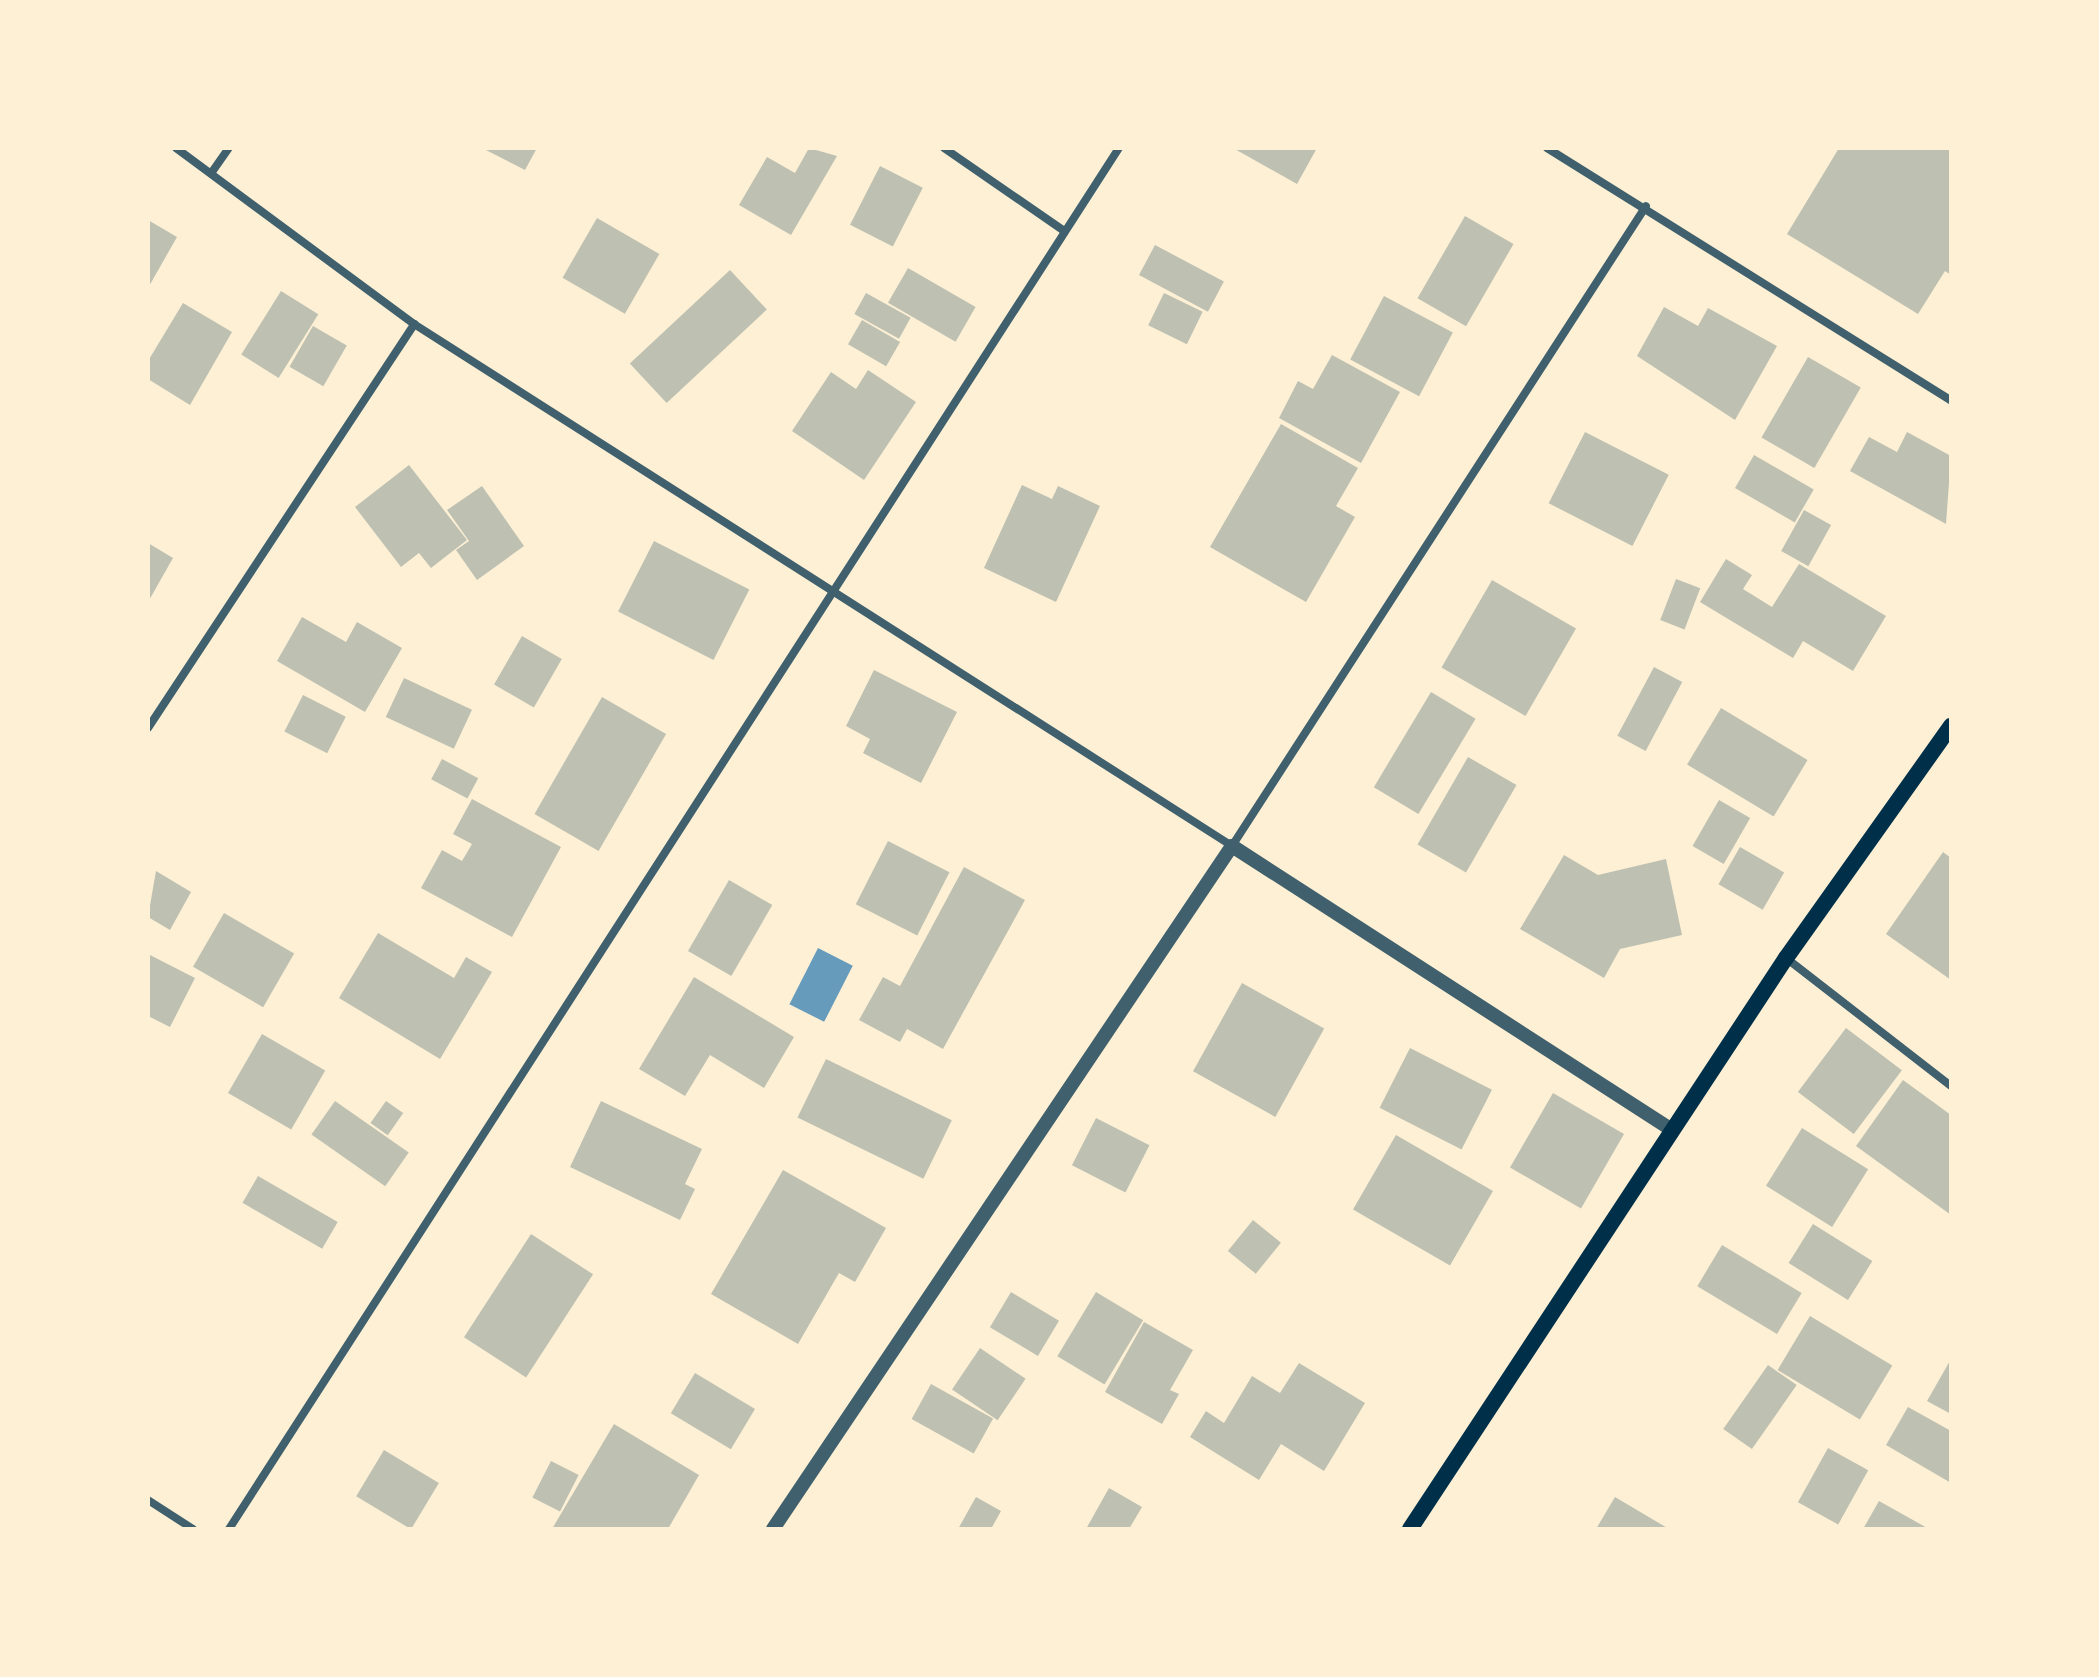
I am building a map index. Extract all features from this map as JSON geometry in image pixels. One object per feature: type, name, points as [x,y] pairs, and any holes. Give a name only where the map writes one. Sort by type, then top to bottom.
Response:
[{"type":"main road","points":[[1410,1529],[1786,958],[1951,726]]},
{"type":"street","points":[[176,148],[414,324],[1672,1130]]},
{"type":"street","points":[[212,172],[229,148]]},
{"type":"street","points":[[944,148],[1063,230]]},
{"type":"street","points":[[229,1529],[833,595],[1063,230],[1119,148]]},
{"type":"street","points":[[1547,148],[1646,206],[1951,400]]},
{"type":"street","points":[[773,1529],[1232,846],[1646,206]]},
{"type":"street","points":[[148,728],[414,324]]},
{"type":"street","points":[[1786,958],[1951,1086]]},
{"type":"street","points":[[148,1500],[193,1529]]},
{"type":"water","points":[[818,948],[853,966],[824,1022],[789,1004]]},
{"type":"building","points":[[482,148],[537,148],[525,170]]},
{"type":"building","points":[[809,148],[837,156],[791,235],[739,205],[767,157],[795,173]]},
{"type":"building","points":[[1233,148],[1317,148],[1297,184]]},
{"type":"building","points":[[1839,148],[1951,148],[1951,275],[1945,271],[1918,314],[1787,234]]},
{"type":"building","points":[[880,166],[923,188],[893,247],[850,225]]},
{"type":"building","points":[[1465,216],[1513,244],[1466,326],[1418,298]]},
{"type":"building","points":[[597,218],[659,254],[625,314],[562,278]]},
{"type":"building","points":[[148,220],[177,237],[148,288]]},
{"type":"building","points":[[1155,245],[1224,282],[1208,312],[1139,275]]},
{"type":"building","points":[[908,268],[976,307],[956,342],[888,303]]},
{"type":"building","points":[[730,270],[767,309],[667,403],[630,363]]},
{"type":"building","points":[[281,291],[318,314],[279,378],[241,355]]},
{"type":"building","points":[[866,293],[911,318],[899,339],[854,314]]},
{"type":"building","points":[[1164,293],[1203,312],[1187,344],[1148,325]]},
{"type":"building","points":[[1384,296],[1453,333],[1419,396],[1350,360]]},
{"type":"building","points":[[183,303],[232,332],[190,405],[148,379],[148,361]]},
{"type":"building","points":[[1664,307],[1698,326],[1708,308],[1777,346],[1735,420],[1637,356]]},
{"type":"building","points":[[862,320],[900,342],[886,366],[848,344]]},
{"type":"building","points":[[313,326],[347,346],[323,386],[290,367]]},
{"type":"building","points":[[1332,355],[1400,392],[1361,463],[1279,418],[1298,381],[1313,389]]},
{"type":"building","points":[[1808,357],[1861,388],[1814,468],[1762,438]]},
{"type":"building","points":[[868,370],[916,402],[864,480],[792,431],[831,372],[856,389]]},
{"type":"building","points":[[1281,424],[1358,468],[1336,506],[1355,517],[1306,602],[1210,547]]},
{"type":"building","points":[[1585,432],[1669,475],[1632,546],[1549,503]]},
{"type":"building","points":[[1907,432],[1951,456],[1946,524],[1850,471],[1869,437],[1897,452]]},
{"type":"building","points":[[1754,455],[1814,490],[1795,522],[1735,488]]},
{"type":"building","points":[[409,465],[467,540],[431,568],[419,553],[401,567],[355,507]]},
{"type":"building","points":[[1022,485],[1052,499],[1058,486],[1100,506],[1056,602],[984,568]]},
{"type":"building","points":[[482,486],[524,546],[477,580],[456,550],[469,541],[447,510]]},
{"type":"building","points":[[1804,510],[1831,525],[1808,566],[1781,551]]},
{"type":"building","points":[[654,541],[749,590],[713,660],[618,611]]},
{"type":"building","points":[[148,543],[173,558],[148,602]]},
{"type":"building","points":[[1726,559],[1752,575],[1743,589],[1772,607],[1799,564],[1886,616],[1853,671],[1803,641],[1793,658],[1700,602]]},
{"type":"building","points":[[1676,579],[1700,588],[1685,629],[1660,620]]},
{"type":"building","points":[[1492,580],[1576,628],[1526,716],[1442,667]]},
{"type":"building","points":[[302,617],[346,642],[357,622],[402,648],[365,712],[277,661]]},
{"type":"building","points":[[522,636],[562,659],[534,707],[494,684]]},
{"type":"building","points":[[1654,667],[1682,682],[1646,751],[1617,736]]},
{"type":"building","points":[[874,670],[957,712],[921,783],[863,753],[870,739],[846,726]]},
{"type":"building","points":[[404,678],[472,710],[454,749],[386,717]]},
{"type":"building","points":[[1431,692],[1476,719],[1418,814],[1374,787]]},
{"type":"building","points":[[303,695],[346,717],[327,753],[284,732]]},
{"type":"building","points":[[602,697],[666,734],[599,851],[534,814]]},
{"type":"building","points":[[1721,708],[1808,760],[1774,817],[1687,765]]},
{"type":"building","points":[[1468,757],[1516,785],[1466,872],[1418,844]]},
{"type":"building","points":[[442,759],[478,778],[467,799],[431,779]]},
{"type":"building","points":[[472,799],[561,847],[512,937],[421,888],[442,850],[462,861],[472,844],[453,834]]},
{"type":"building","points":[[1719,800],[1750,818],[1724,864],[1692,846]]},
{"type":"building","points":[[888,841],[949,872],[917,936],[856,904]]},
{"type":"building","points":[[1740,847],[1784,872],[1763,910],[1718,884]]},
{"type":"building","points":[[1943,852],[1951,858],[1951,980],[1886,934]]},
{"type":"building","points":[[1564,855],[1598,875],[1666,859],[1682,935],[1620,949],[1604,978],[1520,929]]},
{"type":"building","points":[[964,867],[1025,900],[943,1049],[907,1029],[900,1042],[859,1020],[883,977],[900,986]]},
{"type":"building","points":[[156,871],[191,892],[170,930],[148,917]]},
{"type":"building","points":[[729,880],[772,905],[731,976],[688,951]]},
{"type":"building","points":[[224,913],[294,954],[263,1007],[193,967]]},
{"type":"building","points":[[378,933],[454,978],[466,957],[492,972],[440,1059],[339,998]]},
{"type":"building","points":[[148,954],[195,978],[170,1027],[148,1016]]},
{"type":"building","points":[[694,977],[794,1037],[764,1088],[710,1055],[685,1096],[639,1069]]},
{"type":"building","points":[[1242,983],[1324,1029],[1275,1117],[1193,1071]]},
{"type":"building","points":[[1846,1028],[1902,1070],[1854,1134],[1798,1092]]},
{"type":"building","points":[[262,1034],[325,1070],[291,1129],[228,1093]]},
{"type":"building","points":[[1410,1048],[1492,1090],[1462,1149],[1380,1108]]},
{"type":"building","points":[[826,1059],[952,1120],[923,1179],[798,1117]]},
{"type":"building","points":[[1903,1080],[1951,1115],[1951,1215],[1856,1146]]},
{"type":"building","points":[[1553,1093],[1624,1134],[1581,1208],[1510,1167]]},
{"type":"building","points":[[335,1101],[409,1153],[385,1186],[311,1135]]},
{"type":"building","points":[[386,1101],[403,1113],[388,1135],[371,1123]]},
{"type":"building","points":[[601,1101],[702,1149],[685,1184],[695,1189],[680,1220],[570,1167]]},
{"type":"building","points":[[1096,1118],[1149,1145],[1125,1192],[1072,1165]]},
{"type":"building","points":[[1802,1128],[1868,1169],[1832,1227],[1766,1186]]},
{"type":"building","points":[[1396,1135],[1493,1191],[1450,1265],[1353,1209]]},
{"type":"building","points":[[783,1170],[886,1228],[855,1282],[839,1273],[798,1344],[711,1294]]},
{"type":"building","points":[[258,1176],[338,1222],[322,1249],[242,1203]]},
{"type":"building","points":[[1253,1220],[1281,1243],[1256,1274],[1228,1251]]},
{"type":"building","points":[[1813,1224],[1872,1261],[1848,1300],[1789,1263]]},
{"type":"building","points":[[531,1234],[593,1274],[526,1377],[464,1337]]},
{"type":"building","points":[[1722,1245],[1802,1293],[1777,1334],[1697,1286]]},
{"type":"building","points":[[1011,1292],[1059,1321],[1038,1356],[990,1327]]},
{"type":"building","points":[[1096,1292],[1143,1320],[1105,1385],[1057,1356]]},
{"type":"building","points":[[1810,1316],[1892,1365],[1860,1419],[1778,1370]]},
{"type":"building","points":[[1144,1322],[1193,1350],[1170,1390],[1179,1394],[1162,1424],[1105,1392]]},
{"type":"building","points":[[980,1348],[1026,1379],[998,1420],[952,1389]]},
{"type":"building","points":[[1951,1359],[1951,1414],[1927,1401]]},
{"type":"building","points":[[1299,1363],[1365,1403],[1324,1471],[1281,1444],[1259,1480],[1190,1437],[1206,1411],[1224,1423],[1252,1376],[1280,1393]]},
{"type":"building","points":[[1768,1365],[1797,1385],[1752,1449],[1723,1429]]},
{"type":"building","points":[[695,1373],[755,1409],[731,1449],[671,1413]]},
{"type":"building","points":[[931,1384],[993,1418],[974,1453],[912,1419]]},
{"type":"building","points":[[1908,1407],[1951,1431],[1951,1483],[1886,1445]]},
{"type":"building","points":[[614,1424],[699,1475],[668,1529],[552,1529]]},
{"type":"building","points":[[1828,1448],[1868,1470],[1838,1525],[1798,1502]]},
{"type":"building","points":[[384,1450],[439,1483],[411,1529],[356,1496]]},
{"type":"building","points":[[551,1461],[579,1475],[560,1512],[532,1498]]},
{"type":"building","points":[[1109,1488],[1142,1507],[1129,1529],[1086,1529]]},
{"type":"building","points":[[976,1497],[1001,1511],[991,1529],[958,1529]]},
{"type":"building","points":[[1615,1497],[1669,1529],[1596,1529]]},
{"type":"building","points":[[1879,1501],[1929,1529],[1863,1529]]}]
